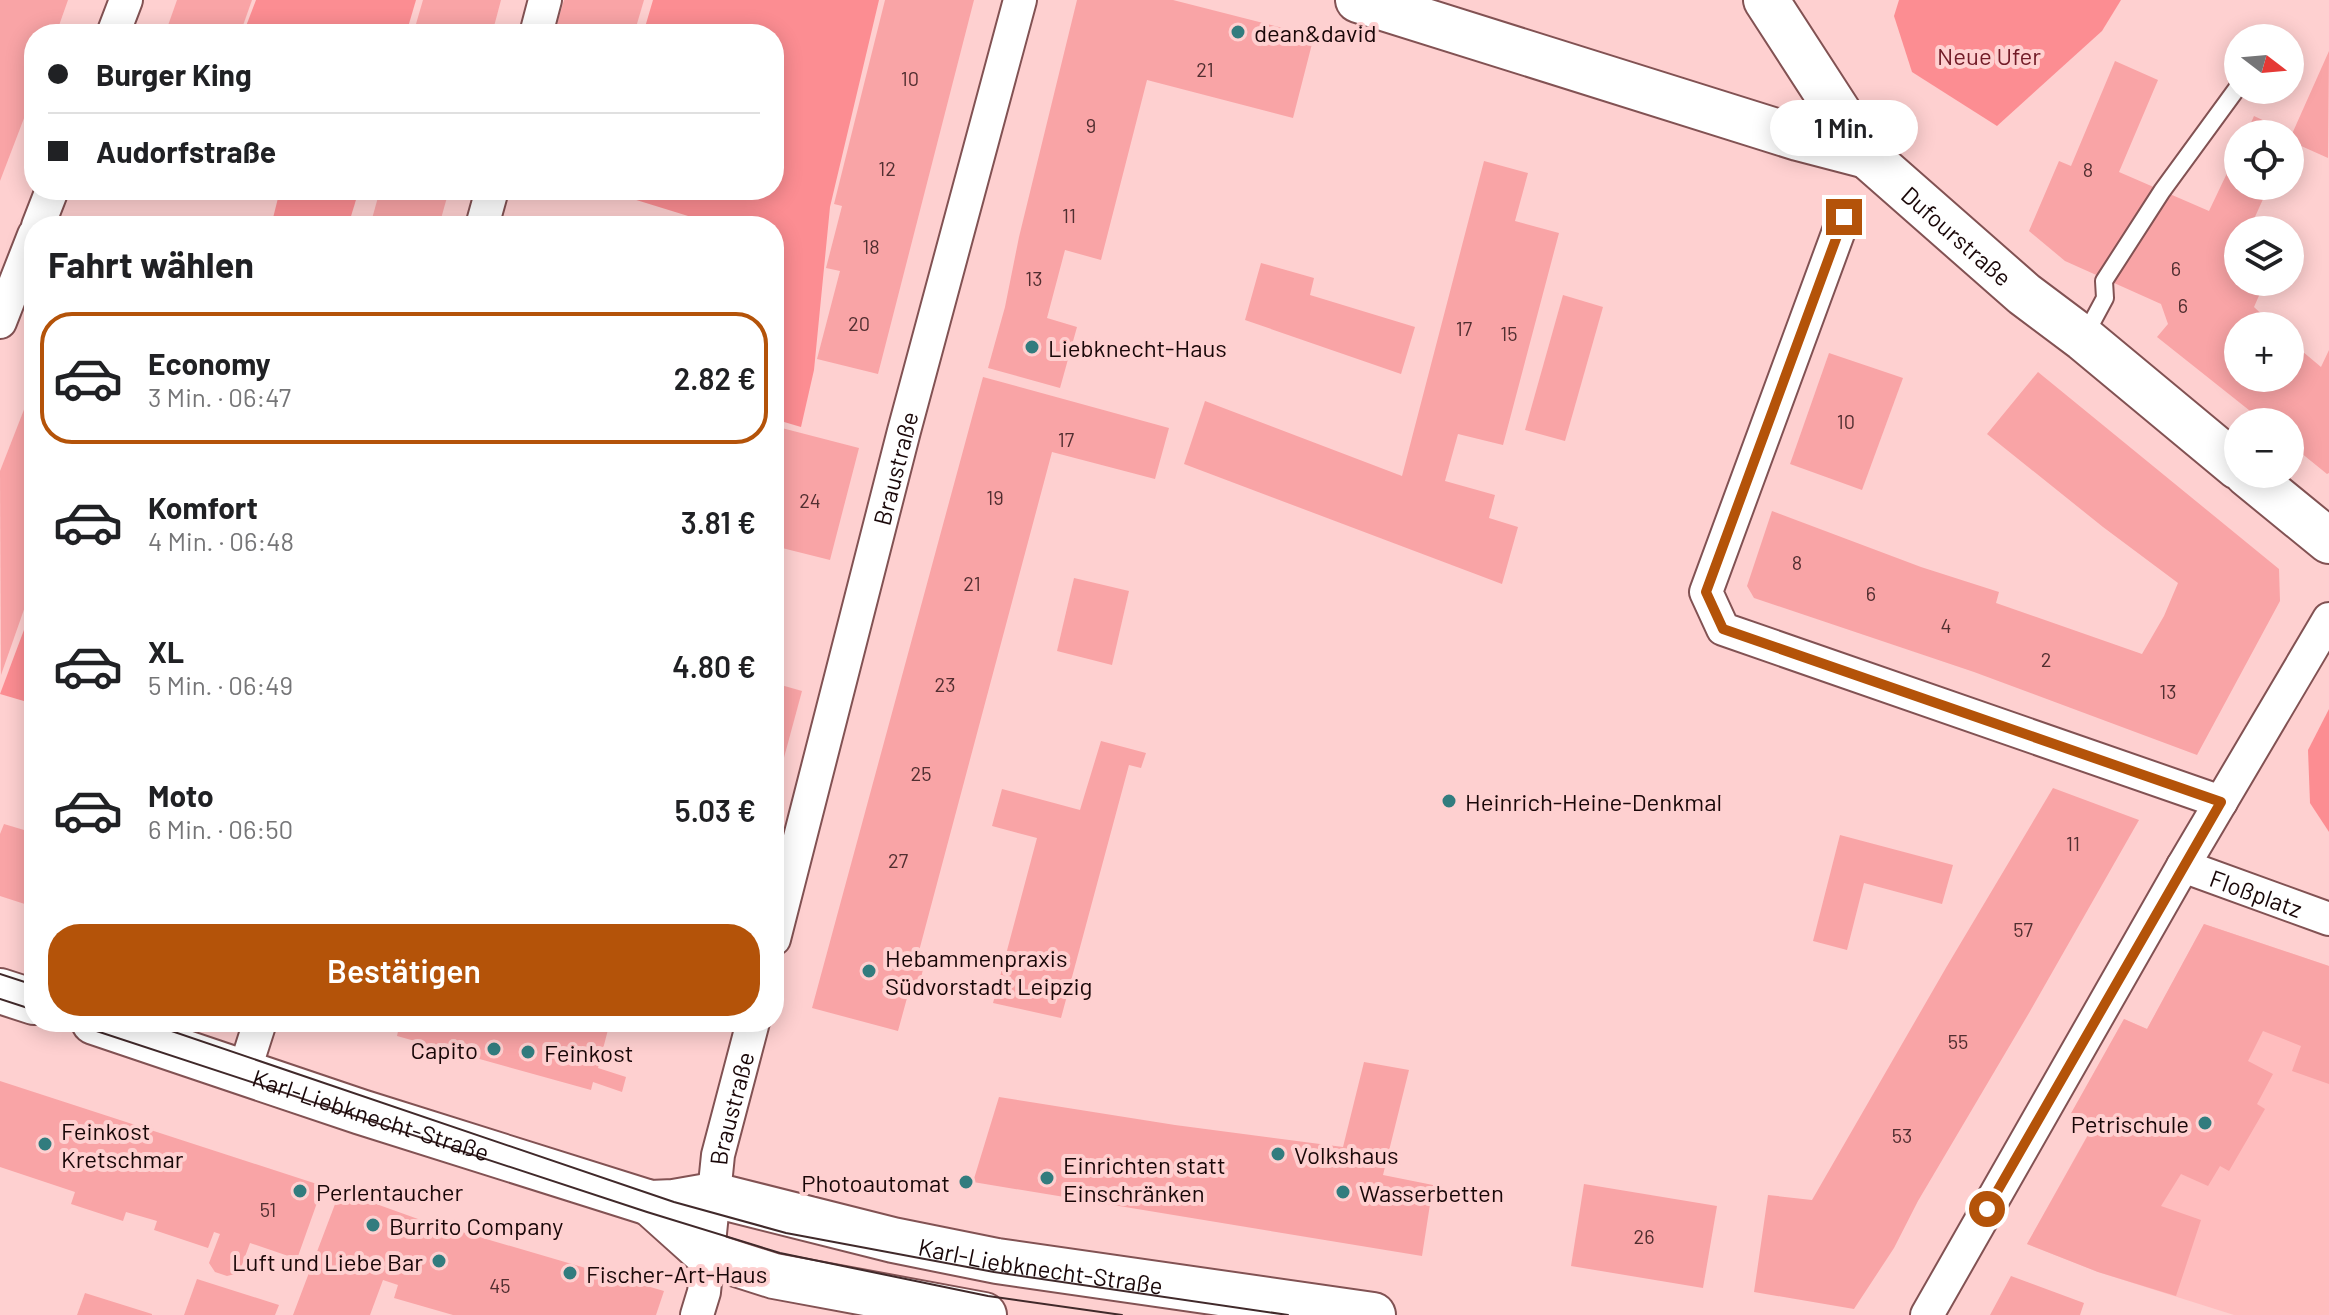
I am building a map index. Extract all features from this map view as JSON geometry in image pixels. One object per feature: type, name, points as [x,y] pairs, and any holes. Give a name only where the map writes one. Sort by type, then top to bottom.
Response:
[{"type":"main road","name":"Dufourstraße","points":[[1358,0],[1798,138],[1867,156],[2024,294],[2084,339],[2224,455]]},
{"type":"main road","points":[[1773,10],[1867,156]]},
{"type":"main road","points":[[2264,488],[2329,541]]},
{"type":"main road","points":[[0,991],[24,999]]},
{"type":"main road","name":"Karl-Liebknecht-Straße","points":[[124,1032],[361,1112],[650,1203],[714,1195],[893,1240],[997,1261],[1373,1315]]},
{"type":"main road","name":"Karl-Liebknecht-Straße","points":[[650,1203],[708,1255],[774,1276],[984,1315]]},
{"type":"street","points":[[117,24],[126,0]]},
{"type":"street","points":[[539,24],[545,0]]},
{"type":"street","name":"Braustraße","points":[[784,900],[900,446],[1020,0]]},
{"type":"street","points":[[1844,217],[1706,592],[1723,629],[2221,802]]},
{"type":"street","points":[[0,322],[24,261]]},
{"type":"street","points":[[1927,1315],[2183,866],[2329,619]]},
{"type":"street","name":"Floßplatz","points":[[2183,866],[2329,919]]},
{"type":"street","points":[[244,1072],[257,1032]]},
{"type":"street","name":"Braustraße","points":[[714,1195],[718,1155],[750,1032]]},
{"type":"street","points":[[697,1315],[704,1292],[714,1195]]},
{"type":"lane","points":[[2084,339],[2105,298],[2104,281],[2162,191],[2226,104]]},
{"type":"shaded area","name":"Petrischule","points":[[2204,924],[2329,966],[2329,1315],[2234,1315],[2098,1272],[2027,1244],[2091,1129],[2069,1117],[2124,1019],[2147,1029]]},
{"type":"green space","points":[[256,0],[416,0],[409,24],[247,24]]},
{"type":"green space","points":[[653,0],[879,0],[830,207],[814,370],[801,427],[784,422],[784,216],[688,216],[636,200],[784,200],[784,24],[646,24]]},
{"type":"green space","name":"Neue Ufer","points":[[1899,0],[2121,0],[2102,31],[1997,126],[1912,72],[1894,16]]},
{"type":"green space","points":[[278,200],[356,200],[351,216],[274,216]]},
{"type":"green space","points":[[24,630],[24,701],[0,694]]},
{"type":"green space","points":[[2329,709],[2329,832],[2310,803],[2308,750]]},
{"type":"building","points":[[0,0],[68,0],[60,24],[24,24],[24,118],[0,181]]},
{"type":"building","points":[[177,0],[252,0],[244,24],[169,24]]},
{"type":"building","points":[[423,0],[501,0],[495,24],[416,24]]},
{"type":"building","points":[[564,0],[644,0],[637,24],[557,24]]},
{"type":"building","points":[[885,0],[974,0],[878,374],[817,359],[840,271],[826,268],[842,206],[834,204]]},
{"type":"building","points":[[1077,0],[1173,0],[1314,36],[1293,118],[1147,80],[1101,260],[1065,250],[1047,318],[1077,327],[1060,388],[988,368]]},
{"type":"building","points":[[2329,51],[2328,158],[2304,147],[2304,120],[2298,120]]},
{"type":"building","points":[[2115,61],[2158,80],[2119,172],[2209,211],[2224,179],[2224,200],[2263,200],[2255,216],[2224,216],[2224,296],[2259,296],[2254,307],[2259,312],[2224,312],[2224,390],[2157,337],[2168,324],[2161,304],[2065,261],[2029,231],[2059,161],[2071,166]]},
{"type":"building","points":[[1484,161],[1528,173],[1515,221],[1559,233],[1503,445],[1458,434],[1445,481],[1495,495],[1489,518],[1518,527],[1502,584],[1184,464],[1205,401],[1402,476]]},
{"type":"building","points":[[377,200],[446,200],[442,216],[373,216]]},
{"type":"building","points":[[1261,263],[1314,278],[1310,295],[1415,327],[1401,374],[1245,320]]},
{"type":"building","points":[[1563,295],[1603,307],[1565,441],[1525,430]]},
{"type":"building","points":[[2329,350],[2329,473],[2304,455],[2304,408],[2246,408],[2226,392],[2304,392],[2304,353],[2321,367]]},
{"type":"building","points":[[1829,353],[1903,378],[1862,490],[1790,464]]},
{"type":"building","points":[[2038,372],[2279,569],[2280,601],[2197,755],[1974,672],[1754,598],[1747,586],[1772,511],[1921,567],[1999,592],[1996,603],[2142,654],[2164,616],[2178,583],[1987,434]]},
{"type":"building","points":[[983,377],[1169,428],[1155,479],[1052,452],[919,951],[927,953],[918,990],[910,987],[898,1031],[812,1008]]},
{"type":"building","points":[[24,410],[24,609],[1,675],[0,471]]},
{"type":"building","points":[[784,429],[859,448],[830,560],[784,548]]},
{"type":"building","points":[[1074,578],[1129,591],[1112,665],[1057,651]]},
{"type":"building","points":[[784,686],[802,691],[784,758]]},
{"type":"building","points":[[1101,741],[1146,753],[1141,768],[1129,765],[1061,1018],[993,1003],[1037,838],[992,826],[1002,789],[1080,810]]},
{"type":"building","points":[[2053,788],[2139,820],[1918,1201],[1894,1248],[1854,1309],[1754,1292],[1768,1195],[1812,1200]]},
{"type":"building","points":[[4,824],[24,830],[24,904],[0,896],[0,834]]},
{"type":"building","points":[[1840,835],[1953,865],[1942,904],[1864,883],[1847,950],[1813,941]]},
{"type":"building","name":"Petrischule","points":[[2204,924],[2329,966],[2329,1084],[2292,1071],[2301,1046],[2263,1031],[2248,1061],[2273,1074],[2257,1104],[2265,1109],[2229,1171],[2220,1166],[2208,1186],[2181,1174],[2161,1206],[2201,1220],[2176,1296],[2098,1272],[2027,1244],[2092,1128],[2069,1117],[2124,1019],[2147,1029]]},
{"type":"building","name":"Feinkost","points":[[398,1032],[607,1032],[598,1068],[626,1077],[622,1092],[593,1082],[591,1090],[397,1036]]},
{"type":"building","points":[[1364,1062],[1409,1070],[1383,1175],[1433,1185],[1422,1256],[973,1182],[999,1097],[1343,1147]]},
{"type":"building","points":[[0,1081],[323,1186],[297,1259],[250,1243],[239,1273],[227,1276],[215,1272],[209,1263],[220,1234],[214,1232],[208,1248],[154,1230],[157,1221],[126,1212],[123,1221],[71,1204],[75,1192],[0,1167]]},
{"type":"building","points":[[1584,1184],[1717,1206],[1703,1288],[1571,1266]]},
{"type":"building","points":[[340,1191],[418,1219],[664,1291],[656,1315],[453,1315],[394,1298],[398,1285],[383,1280],[370,1315],[293,1315]]},
{"type":"building","points":[[2011,1276],[2084,1303],[2080,1315],[1990,1315]]},
{"type":"building","points":[[197,1279],[279,1305],[275,1315],[184,1315]]},
{"type":"building","points":[[85,1293],[152,1314],[152,1315],[77,1315]]},
{"type":"tram line","points":[[0,974],[24,982]]},
{"type":"tram line","points":[[0,999],[24,1007]]},
{"type":"tram line","points":[[99,1032],[780,1253],[988,1296],[1122,1315]]},
{"type":"tram line","points":[[174,1032],[674,1202],[786,1233],[994,1272],[1288,1315]]},
{"type":"place","name":"dean&david","points":[[1238,32]]},
{"type":"place","name":"Liebknecht-Haus","points":[[1032,347]]},
{"type":"place","name":"Heinrich-Heine-Denkmal","points":[[1449,801]]},
{"type":"place","name":"Hebammenpraxis Südvorstadt Leipzig","points":[[869,971]]},
{"type":"place","name":"Capito","points":[[494,1049]]},
{"type":"place","name":"Feinkost","points":[[528,1052]]},
{"type":"place","name":"Petrischule","points":[[2205,1123]]},
{"type":"place","name":"Feinkost Kretschmar","points":[[45,1144]]},
{"type":"place","name":"Volkshaus","points":[[1278,1154]]},
{"type":"place","name":"Einrichten statt Einschränken","points":[[1047,1178]]},
{"type":"place","name":"Photoautomat","points":[[966,1182]]},
{"type":"place","name":"Perlentaucher","points":[[300,1191]]},
{"type":"place","name":"Wasserbetten","points":[[1343,1192]]},
{"type":"place","name":"Burrito Company","points":[[373,1225]]},
{"type":"place","name":"Luft und Liebe Bar","points":[[439,1261]]},
{"type":"place","name":"Fischer-Art-Haus","points":[[570,1273]]},
{"type":"route","points":[[1844,217],[1706,592],[1723,629],[2221,802],[1987,1209]]}]
